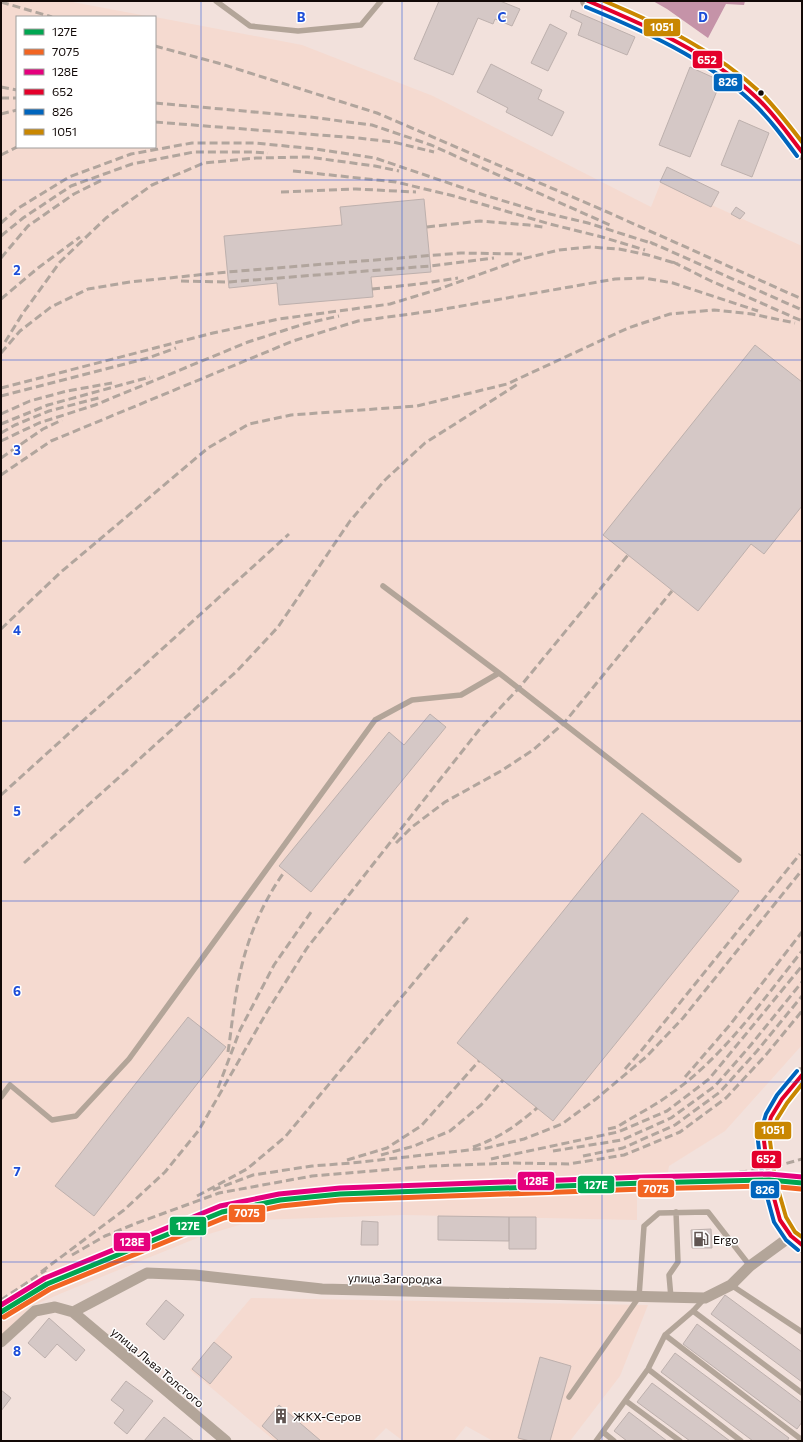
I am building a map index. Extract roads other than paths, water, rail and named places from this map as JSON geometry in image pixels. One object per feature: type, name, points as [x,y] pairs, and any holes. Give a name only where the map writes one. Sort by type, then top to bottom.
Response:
[{"type":"main road","points":[[588,1],[613,11],[677,43],[714,64],[737,81],[757,99],[802,152]]},
{"type":"main road","points":[[796,1241],[780,1220],[774,1202],[766,1169],[764,1141],[771,1117],[782,1099],[802,1074]]},
{"type":"street","name":"улица Загородка","points":[[73,1312],[147,1273],[195,1275],[322,1289],[706,1298],[731,1285],[750,1266],[796,1241]]},
{"type":"street","points":[[1,1342],[35,1311],[55,1307],[73,1312]]},
{"type":"street","name":"улица Льва Толстого","points":[[73,1312],[226,1441]]},
{"type":"lane","points":[[216,1],[250,26],[298,31],[362,25],[381,1]]},
{"type":"lane","points":[[383,586],[499,673],[739,860]]},
{"type":"lane","points":[[1,1097],[10,1086],[52,1120],[76,1116],[129,1059],[375,720],[412,700],[461,695],[499,673]]},
{"type":"lane","points":[[569,1397],[639,1297],[644,1226],[659,1212],[708,1212],[750,1266]]},
{"type":"lane","points":[[671,1298],[669,1275],[678,1262],[676,1212]]},
{"type":"lane","points":[[731,1285],[802,1332]]},
{"type":"lane","points":[[596,1441],[648,1369],[665,1335],[706,1298]]},
{"type":"lane","points":[[693,1311],[802,1393]]},
{"type":"lane","points":[[665,1335],[802,1441]]},
{"type":"lane","points":[[648,1369],[741,1441]]},
{"type":"lane","points":[[626,1401],[680,1441]]},
{"type":"lane","points":[[603,1432],[614,1441]]},
{"type":"railway","points":[[1,2],[49,16]]},
{"type":"railway","points":[[156,46],[218,63],[377,113],[605,211],[802,299]]},
{"type":"railway","points":[[1,87],[16,90]]},
{"type":"railway","points":[[1,98],[16,98]]},
{"type":"railway","points":[[156,103],[310,117],[372,125],[431,145],[612,226]]},
{"type":"railway","points":[[1,114],[16,110]]},
{"type":"railway","points":[[156,122],[358,138],[393,142],[434,152]]},
{"type":"railway","points":[[1,223],[17,209],[69,177],[131,154],[192,143],[255,143],[316,149],[375,158],[484,195],[537,211],[588,223],[654,244]]},
{"type":"railway","points":[[1,155],[16,148]]},
{"type":"railway","points":[[1,236],[23,218],[71,186],[132,164],[194,152],[268,153]]},
{"type":"railway","points":[[5,342],[23,313],[60,262],[106,218],[152,185],[204,163],[256,158],[308,157],[375,166],[399,171]]},
{"type":"railway","points":[[293,171],[396,182],[454,196],[645,250]]},
{"type":"railway","points":[[1,258],[28,226],[74,194],[102,180]]},
{"type":"railway","points":[[281,192],[356,189],[416,192]]},
{"type":"railway","points":[[427,227],[480,221],[543,227]]},
{"type":"railway","points":[[1,299],[38,268],[80,237]]},
{"type":"railway","points":[[650,242],[802,310]]},
{"type":"railway","points":[[1,388],[213,333],[279,319],[390,304],[439,289],[522,259],[559,250],[590,247],[619,249],[648,255],[678,264]]},
{"type":"railway","points":[[1,353],[20,331],[51,307],[88,289],[130,282],[227,272],[461,253],[522,254]]},
{"type":"railway","points":[[181,281],[228,282],[430,266],[494,258]]},
{"type":"railway","points":[[673,262],[709,280],[802,321]]},
{"type":"railway","points":[[372,289],[458,278]]},
{"type":"railway","points":[[1,475],[51,441],[293,341],[358,321],[433,311],[615,279],[644,278],[673,283],[758,311]]},
{"type":"railway","points":[[1,629],[61,572],[208,448],[249,424],[291,415],[417,406],[507,384],[628,328],[670,314],[714,310],[752,314],[795,323]]},
{"type":"railway","points":[[1,441],[39,423],[95,405],[248,342],[304,324],[339,316]]},
{"type":"railway","points":[[1,396],[148,358],[176,348]]},
{"type":"railway","points":[[1,424],[48,405],[150,377]]},
{"type":"railway","points":[[1,414],[30,401],[67,391],[112,383]]},
{"type":"railway","points":[[24,863],[237,671],[278,627],[350,521],[385,480],[425,443],[518,384]]},
{"type":"railway","points":[[1,433],[15,425],[49,411],[102,397]]},
{"type":"railway","points":[[1,458],[43,429],[62,420]]},
{"type":"railway","points":[[1,795],[289,534]]},
{"type":"railway","points":[[41,1272],[124,1210],[165,1172],[199,1130],[268,1010],[307,948],[479,730],[519,688],[628,555]]},
{"type":"railway","points":[[396,843],[412,827],[445,802],[501,771],[533,750],[564,723],[672,591]]},
{"type":"railway","points":[[625,1069],[800,854]]},
{"type":"railway","points":[[213,1190],[253,1175],[312,1166],[487,1148],[524,1139],[562,1124],[596,1099],[646,1057],[683,1018],[802,870]]},
{"type":"railway","points":[[228,1052],[238,983],[247,946],[263,907],[285,871]]},
{"type":"railway","points":[[218,1088],[240,1030],[274,965],[311,912]]},
{"type":"railway","points":[[197,1196],[247,1169],[285,1137],[470,915]]},
{"type":"railway","points":[[685,1077],[729,1026],[802,932]]},
{"type":"railway","points":[[608,1129],[617,1127],[663,1099],[688,1081],[707,1064],[724,1047],[756,1009],[802,951]]},
{"type":"railway","points":[[491,1159],[618,1132],[667,1111],[709,1079],[802,966]]},
{"type":"railway","points":[[553,1151],[622,1140],[671,1118],[715,1086],[802,982]]},
{"type":"railway","points":[[583,1156],[623,1148],[675,1125],[720,1092],[757,1051],[802,996]]},
{"type":"railway","points":[[72,1255],[105,1236],[219,1193],[312,1176],[431,1166],[514,1163],[569,1164],[624,1155],[680,1132],[726,1098],[765,1056],[802,1011]]},
{"type":"railway","points":[[347,1160],[387,1148],[421,1126],[479,1061]]},
{"type":"railway","points":[[381,1155],[414,1146],[450,1131],[481,1105],[503,1080]]},
{"type":"railway","points":[[473,1147],[491,1140],[507,1131],[537,1108]]},
{"type":"railway","points":[[644,1183],[766,1169],[802,1159]]},
{"type":"railway","points":[[1,1300],[46,1270]]},
{"type":"place","name":"Ergo","points":[[701,1239]]},
{"type":"place","name":"ЖКХ-Серов","points":[[281,1416]]}]
